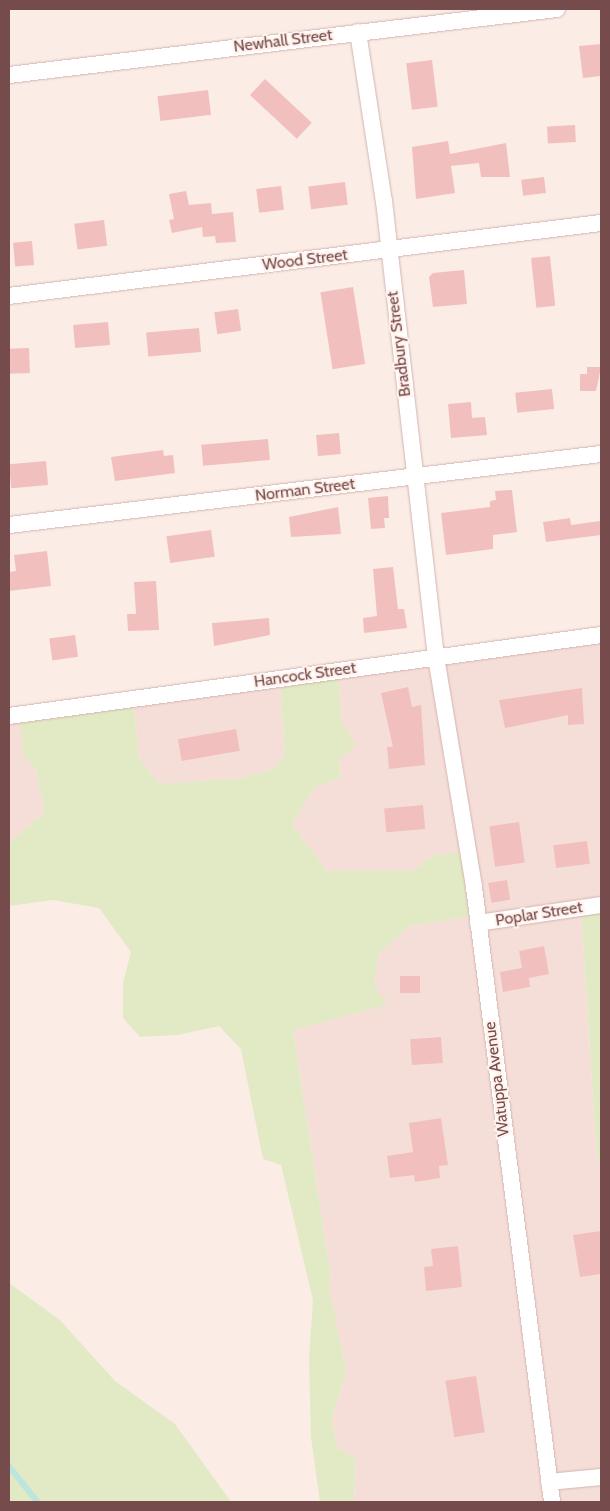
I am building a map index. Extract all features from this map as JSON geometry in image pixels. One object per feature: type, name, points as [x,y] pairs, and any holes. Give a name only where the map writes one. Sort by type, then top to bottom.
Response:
[{"type":"street","name":"Newhall Street","points":[[9,75],[557,9]]},
{"type":"street","name":"Bradbury Street","points":[[358,32],[388,249],[436,657]]},
{"type":"street","name":"Wood Street","points":[[9,296],[601,223]]},
{"type":"street","name":"Norman Street","points":[[9,525],[601,454]]},
{"type":"street","name":"Hancock Street","points":[[9,716],[601,635]]},
{"type":"street","name":"Watuppa Avenue","points":[[436,657],[478,923],[552,1502]]},
{"type":"street","name":"Poplar Street","points":[[478,923],[601,905]]},
{"type":"street","points":[[549,1482],[601,1477]]},
{"type":"shaded area","points":[[601,638],[601,907],[581,912],[597,1160],[601,1161],[601,1502],[354,1502],[356,1459],[337,1447],[332,1418],[346,1372],[328,1286],[331,1278],[293,1030],[386,1005],[374,985],[379,953],[410,926],[469,916],[434,855],[412,871],[327,871],[292,825],[314,788],[341,777],[339,761],[356,744],[342,723],[338,676],[280,682],[285,755],[274,769],[242,778],[160,784],[139,759],[134,707],[23,755],[36,770],[45,812],[9,843],[9,714]]},
{"type":"green space","points":[[338,676],[342,723],[356,744],[339,761],[341,777],[314,788],[292,825],[327,871],[412,871],[434,855],[469,852],[470,916],[410,926],[379,953],[374,985],[387,1005],[293,1030],[331,1278],[329,1286],[346,1372],[332,1418],[337,1447],[356,1459],[354,1502],[320,1502],[311,1437],[309,1358],[313,1300],[281,1165],[263,1159],[241,1049],[219,1026],[178,1035],[140,1037],[123,1018],[123,983],[131,952],[99,908],[53,900],[9,906],[9,843],[45,812],[36,770],[23,755],[20,719],[134,707],[139,759],[160,784],[242,778],[274,769],[285,755],[280,682]]},
{"type":"green space","points":[[601,907],[601,1161],[597,1160],[581,911]]},
{"type":"green space","points":[[9,1283],[60,1320],[115,1381],[175,1424],[231,1502],[9,1502]]},
{"type":"building","points":[[601,44],[601,76],[583,78],[579,46]]},
{"type":"building","points":[[432,60],[438,107],[412,110],[406,63]]},
{"type":"building","points":[[265,79],[312,123],[297,139],[250,95]]},
{"type":"building","points":[[208,90],[211,115],[160,121],[157,96]]},
{"type":"building","points":[[575,125],[576,142],[548,143],[547,126]]},
{"type":"building","points":[[448,141],[450,154],[506,143],[510,177],[481,177],[479,163],[451,166],[455,193],[416,199],[412,147]]},
{"type":"building","points":[[544,177],[546,193],[523,196],[521,180]]},
{"type":"building","points":[[345,182],[348,205],[311,209],[308,187]]},
{"type":"building","points":[[281,186],[284,210],[259,213],[256,189]]},
{"type":"building","points":[[186,191],[189,205],[211,203],[212,214],[233,212],[236,242],[216,243],[215,236],[203,237],[202,227],[172,233],[169,220],[174,219],[169,194]]},
{"type":"building","points":[[104,220],[107,246],[77,249],[74,224]]},
{"type":"building","points":[[32,241],[34,265],[15,267],[13,243]]},
{"type":"building","points":[[550,256],[555,306],[536,308],[531,258]]},
{"type":"building","points":[[464,270],[467,304],[433,307],[429,277],[433,273]]},
{"type":"building","points":[[353,287],[365,364],[333,369],[320,292]]},
{"type":"building","points":[[238,309],[241,331],[217,334],[214,312]]},
{"type":"building","points":[[108,322],[110,345],[75,348],[73,325]]},
{"type":"building","points":[[199,328],[201,352],[148,357],[146,333]]},
{"type":"building","points":[[29,348],[30,373],[10,374],[9,349]]},
{"type":"building","points":[[587,367],[601,367],[596,391],[580,391],[580,374],[587,374]]},
{"type":"building","points":[[552,389],[554,409],[517,413],[515,393]]},
{"type":"building","points":[[471,402],[472,418],[485,417],[487,435],[451,438],[448,404]]},
{"type":"building","points":[[339,433],[341,454],[318,456],[316,435]]},
{"type":"building","points":[[268,439],[270,460],[203,466],[201,445]]},
{"type":"building","points":[[163,450],[164,456],[173,455],[175,473],[115,481],[111,457]]},
{"type":"building","points":[[46,461],[48,485],[11,488],[9,464]]},
{"type":"building","points":[[512,490],[517,532],[493,535],[493,549],[446,555],[441,513],[490,507],[490,501],[496,500],[495,491]]},
{"type":"building","points":[[388,496],[389,518],[384,518],[385,528],[371,529],[368,498]]},
{"type":"building","points":[[338,507],[341,534],[291,537],[289,517]]},
{"type":"building","points":[[570,518],[571,525],[600,521],[601,535],[546,542],[543,522]]},
{"type":"building","points":[[211,530],[215,557],[170,563],[166,536]]},
{"type":"building","points":[[47,551],[51,586],[9,591],[9,572],[16,571],[14,555]]},
{"type":"building","points":[[393,567],[398,609],[404,609],[407,628],[364,633],[363,618],[377,616],[373,569]]},
{"type":"building","points":[[156,581],[159,630],[128,631],[127,614],[136,614],[134,582]]},
{"type":"building","points":[[269,618],[270,635],[214,646],[212,623]]},
{"type":"building","points":[[75,635],[78,657],[52,660],[49,639]]},
{"type":"building","points":[[408,687],[412,707],[421,705],[425,765],[389,769],[387,747],[393,747],[381,693]]},
{"type":"building","points":[[582,688],[584,724],[568,725],[568,715],[505,728],[499,700]]},
{"type":"building","points":[[236,729],[240,751],[182,761],[178,739]]},
{"type":"building","points":[[423,805],[425,829],[386,832],[384,808]]},
{"type":"building","points":[[519,822],[525,863],[495,867],[489,826]]},
{"type":"building","points":[[587,841],[590,864],[556,868],[553,845]]},
{"type":"building","points":[[507,880],[510,900],[491,903],[488,883]]},
{"type":"building","points":[[544,946],[549,974],[529,978],[530,987],[503,992],[500,972],[522,968],[519,951]]},
{"type":"building","points":[[400,976],[420,976],[420,993],[400,993]]},
{"type":"building","points":[[441,1037],[443,1063],[412,1065],[410,1039]]},
{"type":"building","points":[[441,1118],[448,1165],[439,1166],[440,1178],[415,1182],[414,1175],[390,1178],[387,1156],[413,1152],[409,1123]]},
{"type":"building","points":[[601,1231],[601,1274],[580,1277],[573,1235]]},
{"type":"building","points":[[458,1246],[462,1287],[426,1291],[424,1267],[433,1266],[431,1249]]},
{"type":"building","points":[[476,1376],[485,1432],[454,1437],[445,1381]]},
{"type":"waterway","points":[[9,1466],[38,1502]]}]
